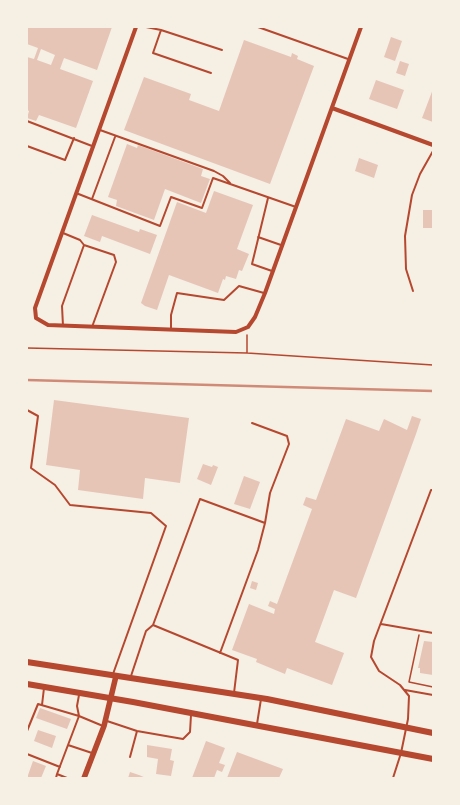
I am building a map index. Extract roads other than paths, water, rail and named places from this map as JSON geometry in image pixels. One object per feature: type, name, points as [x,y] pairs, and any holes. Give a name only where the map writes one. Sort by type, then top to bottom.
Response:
[{"type":"main road","points":[[27,662],[261,698],[433,734]]},
{"type":"main road","points":[[27,684],[112,698],[433,759]]},
{"type":"street","points":[[136,27],[34,308],[36,318],[48,325],[171,331],[236,332],[245,329],[252,322],[264,293],[361,27]]},
{"type":"street","points":[[332,108],[433,145]]},
{"type":"street","points":[[84,778],[105,723],[112,698],[114,676]]},
{"type":"lane","points":[[146,27],[161,30],[222,50]]},
{"type":"lane","points":[[258,27],[349,60]]},
{"type":"lane","points":[[161,30],[153,53],[211,73]]},
{"type":"lane","points":[[27,121],[94,146]]},
{"type":"lane","points":[[99,130],[150,146],[214,170],[231,184]]},
{"type":"lane","points":[[92,199],[115,136]]},
{"type":"lane","points":[[27,146],[65,160],[74,138]]},
{"type":"lane","points":[[413,292],[406,269],[405,236],[412,195],[420,174],[433,151]]},
{"type":"lane","points":[[76,193],[160,226],[171,197],[202,208],[213,178],[296,207]]},
{"type":"lane","points":[[268,198],[252,264],[272,271]]},
{"type":"lane","points":[[62,233],[80,240],[84,245],[114,255],[116,262],[92,328]]},
{"type":"lane","points":[[258,237],[282,245]]},
{"type":"lane","points":[[63,326],[62,306],[84,245]]},
{"type":"lane","points":[[171,331],[171,315],[177,293],[224,300],[239,286],[264,293]]},
{"type":"lane","points":[[27,410],[38,416],[31,468],[55,485],[70,505],[151,512],[166,526],[114,676]]},
{"type":"lane","points":[[220,653],[258,550],[270,494],[289,444],[287,436],[252,423]]},
{"type":"lane","points":[[393,778],[401,753],[406,728],[409,696],[400,685],[379,671],[371,657],[374,641],[431,490],[433,490]]},
{"type":"lane","points":[[131,679],[146,631],[153,625],[200,499],[265,523]]},
{"type":"lane","points":[[381,624],[433,633]]},
{"type":"lane","points":[[153,625],[238,660],[234,694]]},
{"type":"lane","points":[[42,705],[44,687]]},
{"type":"lane","points":[[404,690],[433,695]]},
{"type":"lane","points":[[56,778],[79,716],[77,706],[80,693]]},
{"type":"lane","points":[[257,726],[261,698]]},
{"type":"lane","points":[[27,731],[38,704],[137,731],[183,739],[190,732],[192,713]]},
{"type":"lane","points":[[130,757],[137,731]]},
{"type":"lane","points":[[68,745],[93,754]]},
{"type":"lane","points":[[27,754],[60,767]]},
{"type":"lane","points":[[58,774],[67,778]]},
{"type":"railway","points":[[27,380],[433,391]]}]
